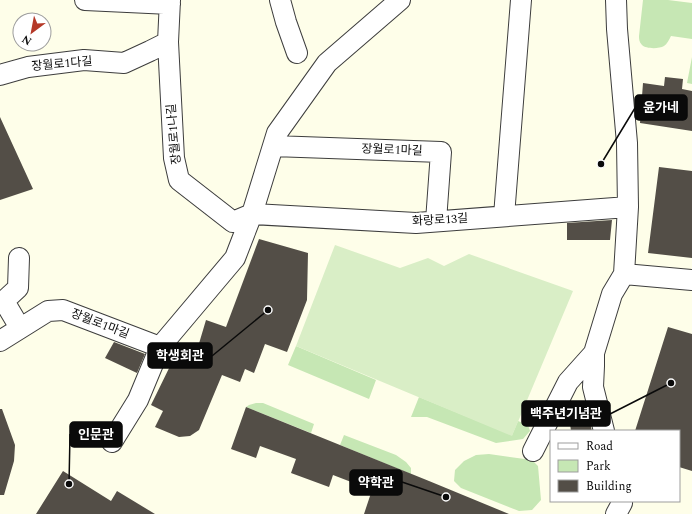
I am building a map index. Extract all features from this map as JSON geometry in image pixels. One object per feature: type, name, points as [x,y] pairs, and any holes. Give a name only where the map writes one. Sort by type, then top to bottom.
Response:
[{"type":"street","points":[[85,0],[170,2]]},
{"type":"street","points":[[280,0],[297,52]]},
{"type":"street","points":[[112,442],[138,400],[160,347],[235,258],[252,214],[278,133],[328,63],[400,0]]},
{"type":"street","points":[[504,216],[521,0]]},
{"type":"street","points":[[604,430],[593,387],[594,353],[612,294],[624,274],[628,207],[627,143],[617,29],[616,0]]},
{"type":"street","name":"장월로1나길","points":[[170,2],[168,42],[174,158],[179,180],[233,222],[252,214]]},
{"type":"street","name":"장월로1다길","points":[[0,75],[28,67],[84,60],[124,63],[168,42]]},
{"type":"street","name":"장월로1마길","points":[[273,146],[441,152],[436,221]]},
{"type":"street","name":"화랑로13길","points":[[252,214],[416,222],[628,207]]},
{"type":"street","points":[[19,258],[18,288],[4,302],[20,328]]},
{"type":"street","points":[[624,274],[692,280]]},
{"type":"street","name":"장월로1마길","points":[[0,341],[48,311],[63,310],[160,347]]},
{"type":"street","points":[[533,451],[568,382],[594,353]]},
{"type":"street","points":[[568,382],[593,387]]},
{"type":"street","points":[[616,514],[622,502]]},
{"type":"green space","points":[[643,0],[668,0],[692,3],[692,39],[671,36],[662,47],[649,48],[642,45],[639,36]]},
{"type":"green space","points":[[692,57],[692,84],[687,83]]},
{"type":"green space","points":[[335,245],[400,268],[428,258],[444,266],[469,254],[573,291],[512,436],[296,346]]},
{"type":"green space","points":[[296,346],[376,380],[369,399],[288,365]]},
{"type":"green space","points":[[419,397],[512,435],[518,421],[528,425],[530,431],[523,439],[496,443],[427,417],[411,417]]},
{"type":"green space","points":[[256,403],[263,403],[314,424],[311,433],[246,407]]},
{"type":"green space","points":[[344,435],[396,455],[406,462],[411,468],[411,474],[340,445]]},
{"type":"green space","points":[[489,454],[532,460],[538,466],[541,500],[532,510],[519,511],[461,488],[454,481],[455,470],[464,461],[476,455]]},
{"type":"building","points":[[665,77],[683,79],[682,89],[692,91],[692,131],[640,123],[643,83],[664,86]]},
{"type":"building","points":[[0,117],[33,189],[0,200]]},
{"type":"building","points":[[659,167],[692,171],[692,258],[648,253]]},
{"type":"building","points":[[612,220],[610,240],[567,240],[567,223]]},
{"type":"building","points":[[259,239],[308,253],[307,300],[287,352],[265,344],[254,373],[245,369],[240,382],[222,375],[199,430],[190,436],[179,437],[155,427],[163,411],[151,405],[174,358],[192,367],[206,320],[226,327]]},
{"type":"building","points":[[668,327],[692,334],[692,471],[680,467],[680,430],[635,430]]},
{"type":"building","points":[[114,342],[145,354],[137,373],[105,358]]},
{"type":"building","points":[[584,404],[586,406],[592,430],[571,430],[569,416],[578,405]]},
{"type":"building","points":[[246,407],[509,514],[364,514],[372,490],[333,475],[329,487],[291,473],[296,459],[260,446],[256,458],[231,449]]},
{"type":"building","points":[[0,409],[2,409],[15,445],[14,461],[4,495],[0,495]]},
{"type":"building","points":[[63,471],[111,501],[117,491],[155,514],[36,514]]},
{"type":"place","name":"윤가네","points":[[601,164]]},
{"type":"place","name":"학생회관","points":[[268,310]]},
{"type":"place","name":"백주년기념관","points":[[671,383]]},
{"type":"place","name":"인문관","points":[[69,484]]},
{"type":"place","name":"약학관","points":[[446,497]]}]
